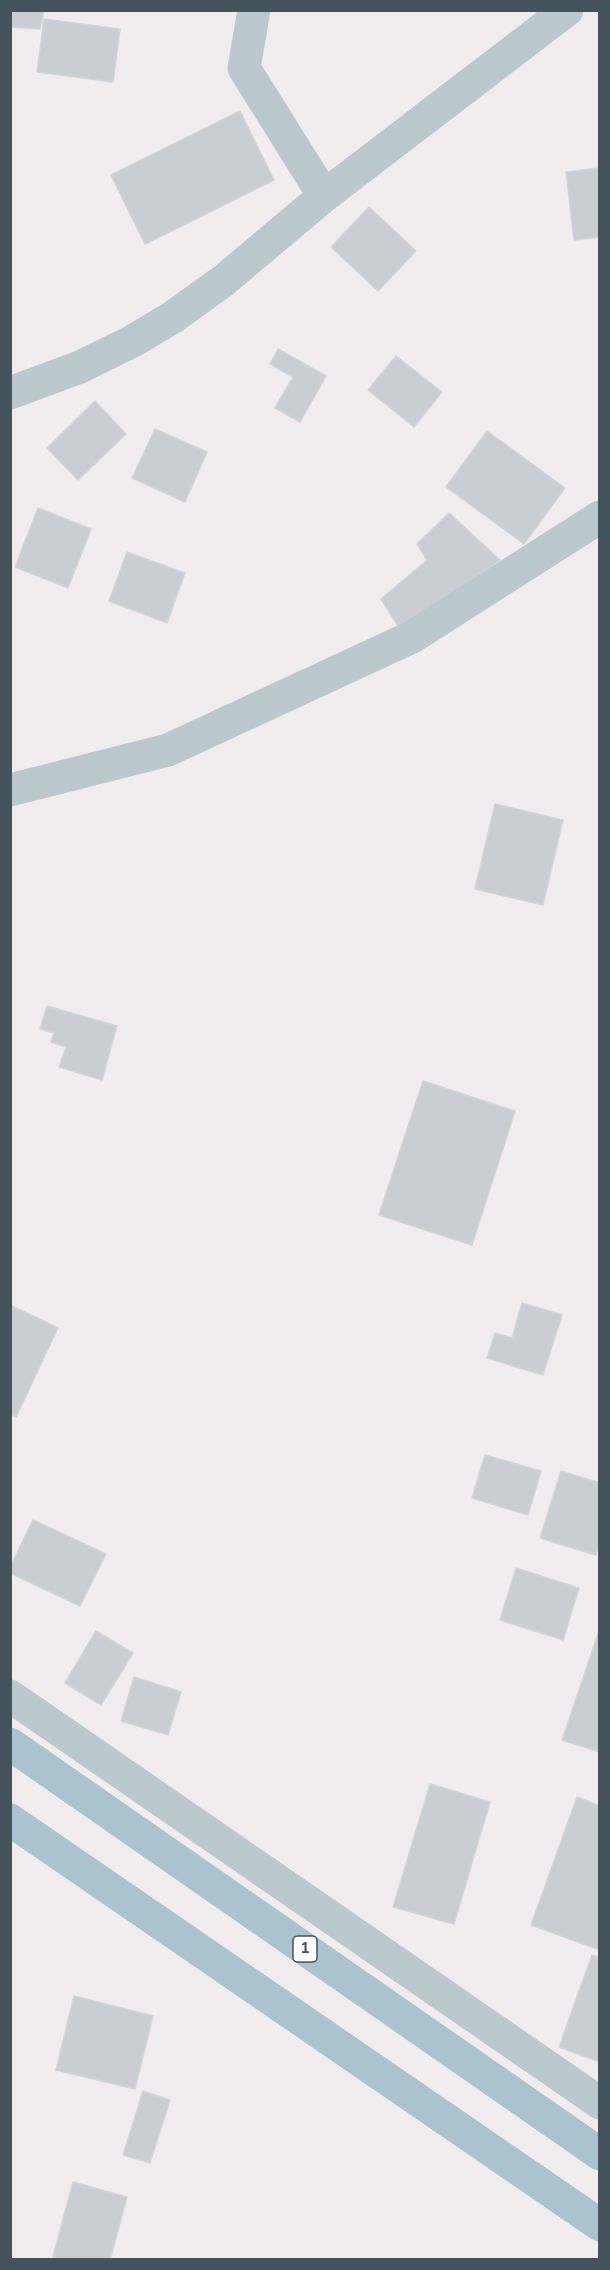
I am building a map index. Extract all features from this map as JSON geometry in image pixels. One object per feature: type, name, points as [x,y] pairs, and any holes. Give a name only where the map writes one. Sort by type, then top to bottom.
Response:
[{"type":"main road","name":"1","points":[[10,1744],[600,2154]]},
{"type":"main road","points":[[10,1820],[600,2225]]},
{"type":"street","points":[[254,10],[244,68],[324,196]]},
{"type":"street","points":[[10,393],[80,367],[173,317],[223,281],[324,196],[567,10]]},
{"type":"street","points":[[10,790],[168,750],[412,637],[600,518]]},
{"type":"street","points":[[10,1696],[600,2103]]},
{"type":"building","points":[[10,10],[44,10],[40,29],[10,27]]},
{"type":"building","points":[[44,19],[120,29],[113,82],[37,72]]},
{"type":"building","points":[[240,111],[274,180],[145,244],[111,175]]},
{"type":"building","points":[[600,168],[600,237],[574,240],[566,172]]},
{"type":"building","points":[[369,207],[416,251],[378,291],[331,247]]},
{"type":"building","points":[[278,349],[326,376],[300,422],[275,408],[293,377],[270,364]]},
{"type":"building","points":[[396,356],[442,392],[414,427],[368,390]]},
{"type":"building","points":[[95,401],[126,434],[78,480],[47,448]]},
{"type":"building","points":[[155,429],[207,452],[185,502],[132,478]]},
{"type":"building","points":[[487,431],[565,488],[524,544],[446,487]]},
{"type":"building","points":[[38,508],[91,529],[68,588],[15,567]]},
{"type":"building","points":[[449,513],[500,560],[400,629],[381,599],[427,560],[417,544]]},
{"type":"building","points":[[127,552],[185,573],[167,623],[109,601]]},
{"type":"building","points":[[495,804],[563,820],[543,905],[475,889]]},
{"type":"building","points":[[47,1006],[117,1026],[102,1080],[59,1067],[66,1047],[51,1042],[54,1033],[40,1029]]},
{"type":"building","points":[[423,1081],[515,1111],[472,1245],[379,1215]]},
{"type":"building","points":[[522,1303],[562,1315],[543,1375],[487,1358],[495,1333],[512,1338]]},
{"type":"building","points":[[10,1305],[58,1328],[16,1417],[10,1414]]},
{"type":"building","points":[[485,1455],[541,1471],[528,1515],[472,1498]]},
{"type":"building","points":[[561,1471],[600,1483],[600,1543],[596,1555],[540,1538]]},
{"type":"building","points":[[33,1520],[106,1554],[80,1606],[10,1573],[10,1567]]},
{"type":"building","points":[[516,1568],[579,1588],[563,1640],[500,1620]]},
{"type":"building","points":[[600,1628],[600,1752],[562,1740]]},
{"type":"building","points":[[96,1631],[133,1653],[101,1705],[65,1683]]},
{"type":"building","points":[[134,1677],[181,1692],[168,1735],[121,1721]]},
{"type":"building","points":[[430,1784],[490,1802],[454,1924],[393,1907]]},
{"type":"building","points":[[577,1797],[600,1806],[600,1950],[531,1925]]},
{"type":"building","points":[[592,1955],[600,1958],[600,2062],[559,2047]]},
{"type":"building","points":[[74,1996],[153,2016],[135,2089],[56,2070]]},
{"type":"building","points":[[143,2091],[170,2100],[150,2163],[123,2155]]},
{"type":"building","points":[[73,2182],[127,2197],[110,2260],[60,2260],[53,2257]]}]
